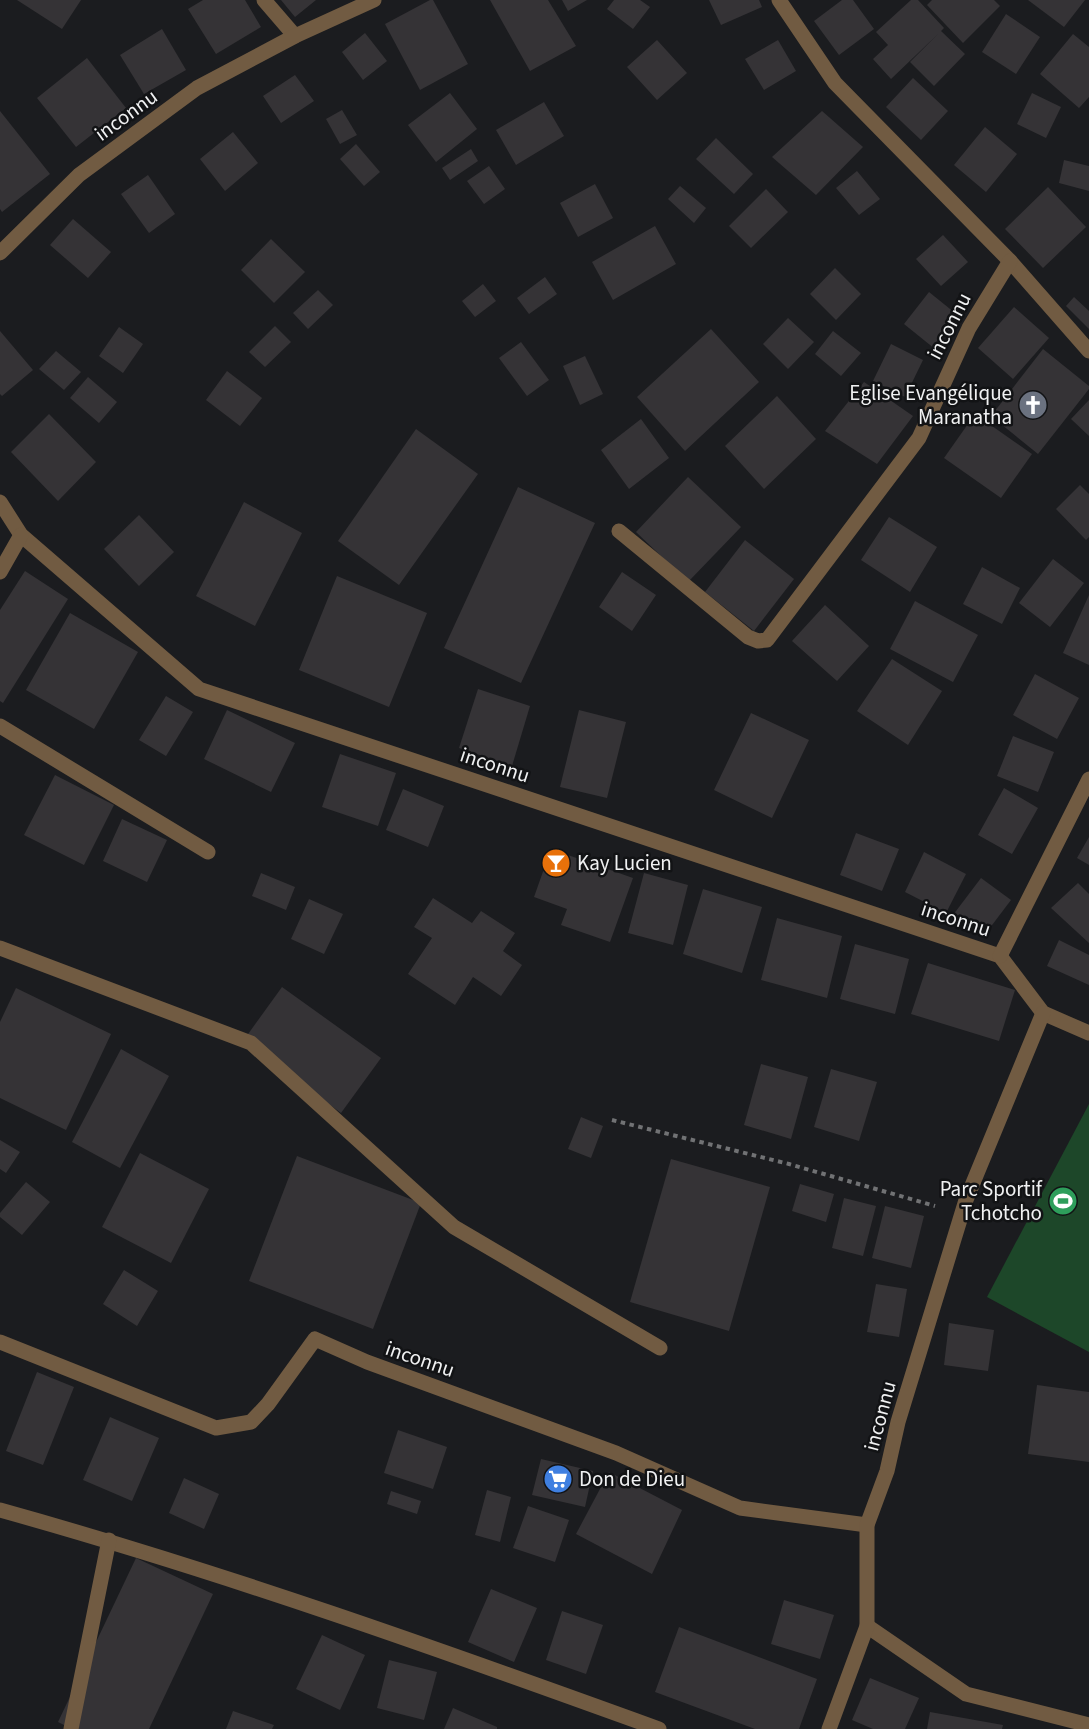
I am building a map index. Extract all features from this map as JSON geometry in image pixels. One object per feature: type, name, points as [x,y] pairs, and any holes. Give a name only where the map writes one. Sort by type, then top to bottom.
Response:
[{"type":"street","points":[[264,0],[295,36]]},
{"type":"street","name":"inconnu","points":[[0,253],[79,175],[197,88],[295,36],[374,0]]},
{"type":"street","points":[[779,0],[835,83],[1011,261],[1089,351]]},
{"type":"street","name":"inconnu","points":[[619,531],[748,637],[758,641],[767,640],[919,438],[969,328],[1011,261]]},
{"type":"street","name":"inconnu","points":[[0,502],[21,535],[199,689],[1000,956],[1043,1013],[1089,1034]]},
{"type":"street","points":[[0,572],[21,535]]},
{"type":"street","points":[[0,726],[208,852]]},
{"type":"street","name":"inconnu","points":[[1000,956],[1089,779]]},
{"type":"street","points":[[0,948],[251,1043],[454,1227],[660,1348]]},
{"type":"street","name":"inconnu","points":[[829,1729],[867,1626],[867,1525],[886,1471],[898,1422],[962,1214],[1043,1013]]},
{"type":"street","name":"inconnu","points":[[0,1342],[216,1428],[251,1422],[268,1404],[315,1339],[367,1362],[616,1453],[740,1508],[867,1525]]},
{"type":"street","points":[[0,1510],[109,1540],[493,1667],[658,1729]]},
{"type":"street","points":[[71,1729],[109,1540]]},
{"type":"street","points":[[867,1626],[966,1694],[1089,1725]]},
{"type":"path","points":[[612,1120],[789,1164],[962,1214]]},
{"type":"green space","name":"Parc Sportif Tchotcho","points":[[1089,1104],[1089,1352],[987,1297]]},
{"type":"building","points":[[17,0],[81,0],[62,29]]},
{"type":"building","points":[[203,0],[245,0],[261,27],[216,54],[188,9]]},
{"type":"building","points":[[281,0],[316,0],[295,17]]},
{"type":"building","points":[[433,0],[468,64],[420,90],[385,24]]},
{"type":"building","points":[[490,0],[548,0],[576,46],[530,71]]},
{"type":"building","points":[[562,0],[587,0],[568,11]]},
{"type":"building","points":[[614,0],[640,0],[650,7],[633,29],[607,9]]},
{"type":"building","points":[[709,0],[759,0],[762,7],[721,25]]},
{"type":"building","points":[[842,0],[853,0],[874,29],[839,55],[814,21]]},
{"type":"building","points":[[911,0],[918,0],[944,28],[941,31],[965,54],[934,86],[910,62],[938,34],[891,79],[873,59],[888,45],[876,32]]},
{"type":"building","points":[[932,0],[994,0],[1000,6],[963,43],[927,5]]},
{"type":"building","points":[[1028,0],[1085,0],[1064,27]]},
{"type":"building","points":[[1006,14],[1040,37],[1016,74],[982,52]]},
{"type":"building","points":[[162,29],[186,70],[144,94],[120,55]]},
{"type":"building","points":[[365,33],[387,61],[363,80],[342,52]]},
{"type":"building","points":[[1073,34],[1089,47],[1089,97],[1079,108],[1040,74]]},
{"type":"building","points":[[657,40],[687,73],[657,100],[627,67]]},
{"type":"building","points":[[778,40],[796,71],[764,90],[745,59]]},
{"type":"building","points":[[87,58],[126,108],[76,147],[37,98]]},
{"type":"building","points":[[295,75],[314,101],[281,123],[263,96]]},
{"type":"building","points":[[913,78],[948,111],[921,140],[886,107]]},
{"type":"building","points":[[450,93],[477,129],[436,162],[408,125]]},
{"type":"building","points":[[1032,93],[1061,107],[1046,138],[1017,124]]},
{"type":"building","points":[[544,102],[564,136],[516,165],[496,130]]},
{"type":"building","points":[[342,110],[357,135],[340,144],[326,119]]},
{"type":"building","points":[[0,111],[50,174],[2,212],[0,209]]},
{"type":"building","points":[[822,111],[863,147],[816,195],[772,157]]},
{"type":"building","points":[[985,127],[1017,154],[986,192],[954,165]]},
{"type":"building","points":[[233,132],[258,163],[225,191],[200,159]]},
{"type":"building","points":[[716,138],[753,174],[734,194],[696,159]]},
{"type":"building","points":[[356,144],[380,172],[364,186],[340,159]]},
{"type":"building","points":[[471,149],[478,161],[450,180],[442,168]]},
{"type":"building","points":[[1064,160],[1089,166],[1089,191],[1059,183]]},
{"type":"building","points":[[489,166],[505,189],[484,204],[467,181]]},
{"type":"building","points":[[857,171],[880,199],[859,215],[836,188]]},
{"type":"building","points":[[148,175],[175,214],[149,233],[121,194]]},
{"type":"building","points":[[595,184],[613,218],[578,237],[560,203]]},
{"type":"building","points":[[680,186],[706,208],[694,223],[668,199]]},
{"type":"building","points":[[1048,187],[1086,227],[1043,268],[1005,229]]},
{"type":"building","points":[[766,189],[788,212],[751,248],[729,226]]},
{"type":"building","points":[[73,219],[111,252],[88,278],[50,245]]},
{"type":"building","points":[[655,226],[676,264],[613,300],[592,262]]},
{"type":"building","points":[[943,235],[968,262],[941,286],[916,259]]},
{"type":"building","points":[[271,239],[305,272],[274,303],[241,270]]},
{"type":"building","points":[[835,268],[861,294],[836,320],[810,294]]},
{"type":"building","points":[[545,277],[557,294],[529,314],[517,298]]},
{"type":"building","points":[[483,284],[496,301],[475,317],[462,301]]},
{"type":"building","points":[[318,290],[333,305],[308,329],[293,313]]},
{"type":"building","points":[[929,292],[960,317],[935,349],[904,324]]},
{"type":"building","points":[[1074,297],[1089,311],[1089,329],[1066,306]]},
{"type":"building","points":[[1014,307],[1049,338],[1013,379],[978,348]]},
{"type":"building","points":[[788,318],[814,342],[788,369],[763,344]]},
{"type":"building","points":[[275,326],[291,342],[265,367],[249,352]]},
{"type":"building","points":[[119,327],[143,344],[123,373],[99,356]]},
{"type":"building","points":[[711,329],[759,382],[685,451],[637,397]]},
{"type":"building","points":[[0,331],[33,370],[2,396],[0,394]]},
{"type":"building","points":[[833,331],[861,353],[841,376],[815,354]]},
{"type":"building","points":[[521,342],[549,380],[527,396],[499,358]]},
{"type":"building","points":[[891,344],[923,360],[905,397],[873,381]]},
{"type":"building","points":[[1043,349],[1089,386],[1089,389],[1038,454],[991,416]]},
{"type":"building","points":[[56,351],[81,372],[64,390],[39,369]]},
{"type":"building","points":[[585,356],[603,394],[580,405],[563,366]]},
{"type":"building","points":[[227,371],[262,398],[240,426],[206,400]]},
{"type":"building","points":[[88,377],[117,402],[99,423],[70,398]]},
{"type":"building","points":[[864,382],[913,416],[877,464],[825,431]]},
{"type":"building","points":[[777,396],[816,439],[764,489],[725,446]]},
{"type":"building","points":[[1089,400],[1089,436],[1071,419]]},
{"type":"building","points":[[49,414],[96,462],[58,501],[11,452]]},
{"type":"building","points":[[975,414],[1032,454],[1001,498],[944,458]]},
{"type":"building","points":[[641,419],[669,458],[629,489],[601,450]]},
{"type":"building","points":[[416,429],[478,474],[399,585],[338,541]]},
{"type":"building","points":[[688,477],[741,527],[688,582],[636,532]]},
{"type":"building","points":[[1080,485],[1089,494],[1089,537],[1086,540],[1056,509]]},
{"type":"building","points":[[518,487],[595,523],[521,683],[444,648]]},
{"type":"building","points":[[244,502],[302,533],[255,626],[196,596]]},
{"type":"building","points":[[139,515],[174,552],[139,586],[104,549]]},
{"type":"building","points":[[889,517],[937,547],[910,592],[861,560]]},
{"type":"building","points":[[745,540],[794,579],[754,631],[705,592]]},
{"type":"building","points":[[1053,559],[1084,583],[1050,627],[1019,603]]},
{"type":"building","points":[[982,567],[1020,588],[1002,624],[963,604]]},
{"type":"building","points":[[25,571],[68,599],[3,703],[0,701],[0,610]]},
{"type":"building","points":[[622,572],[656,595],[632,631],[599,607]]},
{"type":"building","points":[[337,576],[427,613],[389,707],[299,670]]},
{"type":"building","points":[[1089,595],[1089,665],[1063,653]]},
{"type":"building","points":[[915,601],[978,635],[953,682],[890,649]]},
{"type":"building","points":[[825,605],[869,646],[837,681],[792,641]]},
{"type":"building","points":[[70,613],[138,652],[94,729],[26,690]]},
{"type":"building","points":[[892,659],[942,691],[908,745],[857,711]]},
{"type":"building","points":[[1035,674],[1079,698],[1057,739],[1013,715]]},
{"type":"building","points":[[478,689],[530,706],[512,766],[459,748]]},
{"type":"building","points":[[166,696],[193,712],[166,756],[139,740]]},
{"type":"building","points":[[227,710],[295,743],[271,792],[204,759]]},
{"type":"building","points":[[579,710],[626,722],[607,798],[560,787]]},
{"type":"building","points":[[751,713],[809,740],[772,818],[714,790]]},
{"type":"building","points":[[1013,736],[1054,752],[1038,792],[997,776]]},
{"type":"building","points":[[340,754],[396,773],[378,826],[322,807]]},
{"type":"building","points":[[55,775],[114,805],[84,865],[24,835]]},
{"type":"building","points":[[1004,788],[1038,808],[1012,854],[978,835]]},
{"type":"building","points":[[403,789],[444,806],[428,847],[386,830]]},
{"type":"building","points":[[122,819],[167,840],[147,882],[103,861]]},
{"type":"building","points":[[856,833],[899,849],[882,891],[840,875]]},
{"type":"building","points":[[1089,837],[1089,865],[1077,858]]},
{"type":"building","points":[[551,849],[633,878],[610,942],[561,925],[567,909],[534,897]]},
{"type":"building","points":[[924,852],[966,874],[946,913],[905,892]]},
{"type":"building","points":[[261,873],[295,887],[286,910],[252,896]]},
{"type":"building","points":[[644,873],[688,885],[673,945],[628,933]]},
{"type":"building","points":[[981,878],[1011,900],[983,937],[953,915]]},
{"type":"building","points":[[1078,883],[1089,894],[1089,943],[1051,908]]},
{"type":"building","points":[[703,889],[762,907],[742,973],[683,954]]},
{"type":"building","points":[[433,898],[472,923],[481,911],[515,933],[503,951],[522,965],[501,996],[473,977],[455,1005],[408,974],[432,938],[414,927]]},
{"type":"building","points":[[309,899],[343,914],[324,954],[291,939]]},
{"type":"building","points":[[777,918],[842,936],[827,998],[761,980]]},
{"type":"building","points":[[1059,940],[1089,955],[1089,985],[1047,966]]},
{"type":"building","points":[[855,944],[909,959],[895,1014],[840,999]]},
{"type":"building","points":[[928,963],[1015,990],[999,1041],[911,1014]]},
{"type":"building","points":[[282,987],[381,1058],[341,1113],[243,1041]]},
{"type":"building","points":[[16,988],[111,1034],[66,1130],[0,1098],[0,1022]]},
{"type":"building","points":[[121,1049],[169,1076],[120,1168],[72,1142]]},
{"type":"building","points":[[761,1064],[808,1077],[791,1139],[744,1125]]},
{"type":"building","points":[[831,1069],[877,1082],[859,1141],[814,1127]]},
{"type":"building","points":[[581,1117],[603,1126],[591,1158],[568,1149]]},
{"type":"building","points":[[0,1140],[20,1152],[6,1173],[0,1169]]},
{"type":"building","points":[[140,1153],[209,1189],[171,1263],[102,1227]]},
{"type":"building","points":[[297,1156],[421,1203],[373,1329],[249,1281]]},
{"type":"building","points":[[671,1159],[770,1187],[729,1331],[630,1302]]},
{"type":"building","points":[[26,1182],[50,1202],[22,1235],[0,1217],[0,1213]]},
{"type":"building","points":[[800,1184],[834,1194],[826,1222],[792,1211]]},
{"type":"building","points":[[844,1198],[876,1206],[863,1256],[832,1248]]},
{"type":"building","points":[[885,1206],[924,1216],[911,1268],[872,1258]]},
{"type":"building","points":[[124,1270],[158,1291],[137,1326],[103,1304]]},
{"type":"building","points":[[876,1284],[907,1289],[899,1337],[867,1332]]},
{"type":"building","points":[[949,1323],[994,1330],[988,1371],[944,1365]]},
{"type":"building","points":[[37,1372],[74,1387],[43,1465],[6,1451]]},
{"type":"building","points":[[1037,1385],[1089,1392],[1089,1462],[1028,1454]]},
{"type":"building","points":[[110,1417],[159,1438],[132,1501],[83,1480]]},
{"type":"building","points":[[398,1430],[447,1447],[433,1489],[384,1473]]},
{"type":"building","points":[[541,1459],[593,1471],[585,1507],[532,1495]]},
{"type":"building","points":[[609,1472],[682,1510],[652,1574],[576,1534]]},
{"type":"building","points":[[184,1478],[219,1494],[204,1529],[169,1513]]},
{"type":"building","points":[[487,1490],[511,1497],[500,1542],[475,1535]]},
{"type":"building","points":[[391,1491],[421,1501],[417,1514],[387,1504]]},
{"type":"building","points":[[528,1506],[569,1520],[555,1562],[513,1548]]},
{"type":"building","points":[[136,1558],[213,1594],[149,1729],[72,1729],[58,1722]]},
{"type":"building","points":[[491,1589],[537,1608],[514,1662],[468,1642]]},
{"type":"building","points":[[784,1600],[834,1615],[820,1659],[771,1644]]},
{"type":"building","points":[[562,1611],[603,1625],[586,1674],[546,1660]]},
{"type":"building","points":[[679,1627],[817,1679],[799,1729],[755,1729],[655,1692]]},
{"type":"building","points":[[322,1635],[365,1655],[340,1710],[296,1689]]},
{"type":"building","points":[[389,1660],[437,1672],[424,1720],[377,1708]]},
{"type":"building","points":[[870,1678],[919,1698],[905,1729],[873,1729],[852,1720]]},
{"type":"building","points":[[453,1708],[497,1727],[497,1729],[444,1729]]},
{"type":"building","points":[[233,1711],[274,1725],[272,1729],[226,1729]]},
{"type":"building","points":[[930,1712],[1003,1725],[1002,1729],[927,1729]]},
{"type":"place","name":"Eglise Evangélique Maranatha","points":[[1033,405]]},
{"type":"place","name":"Kay Lucien","points":[[556,863]]},
{"type":"place","name":"Parc Sportif Tchotcho","points":[[1063,1201]]},
{"type":"place","name":"Don de Dieu","points":[[558,1479]]}]
